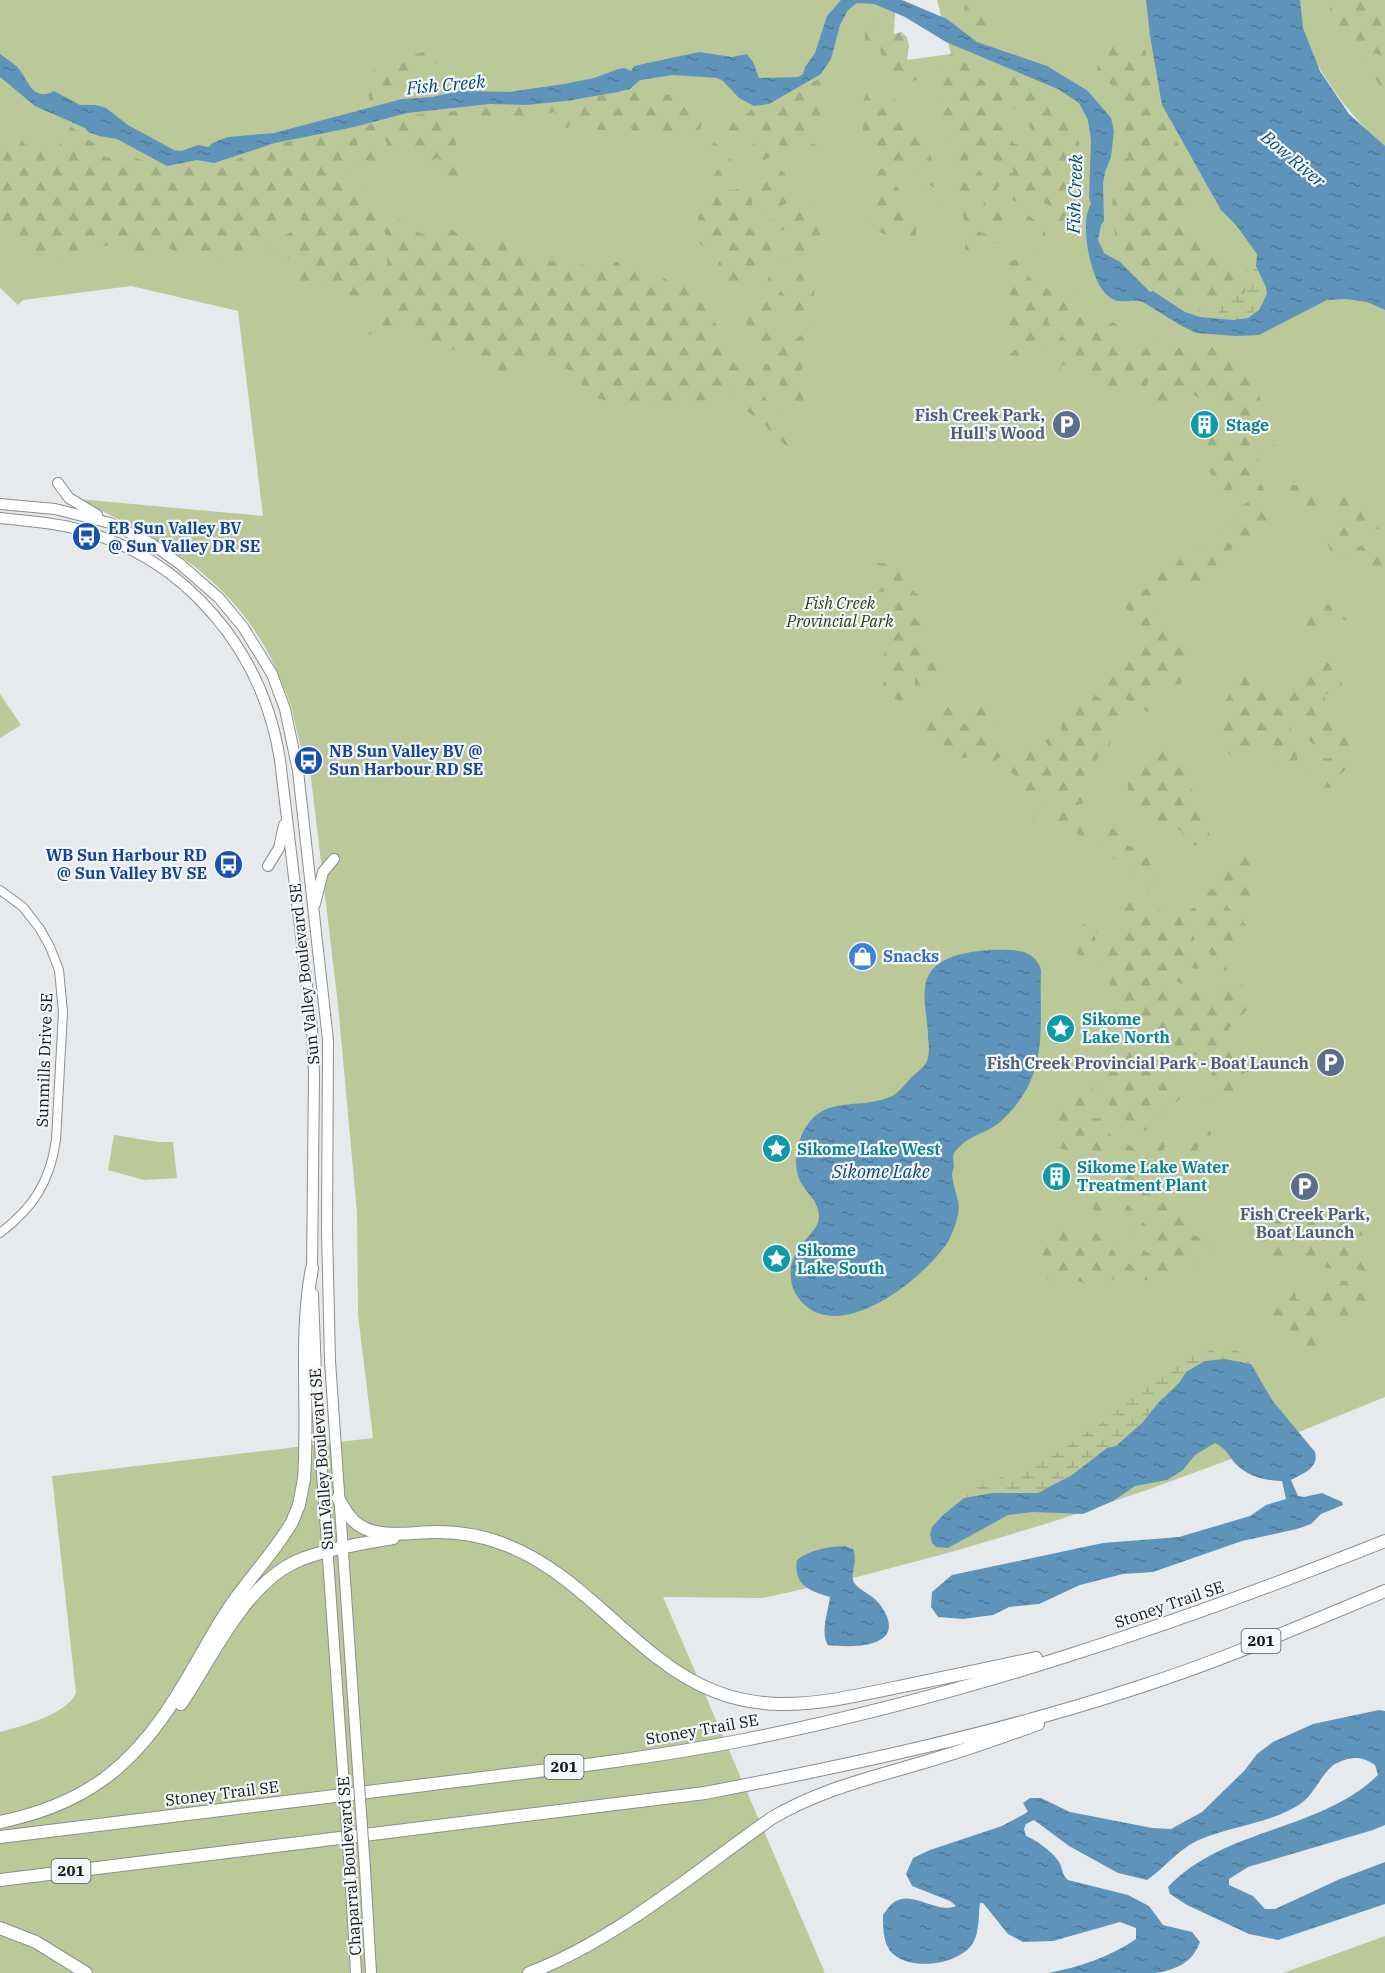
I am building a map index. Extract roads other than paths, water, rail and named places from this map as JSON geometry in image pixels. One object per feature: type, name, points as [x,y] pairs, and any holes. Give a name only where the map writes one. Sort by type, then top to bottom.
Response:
[{"type":"highway","points":[[114,1773],[162,1718],[226,1612],[284,1535],[297,1510],[303,1491],[305,1472],[306,1320],[312,1268]]},
{"type":"highway","points":[[338,1498],[350,1518],[365,1529],[379,1532],[449,1532],[472,1535],[526,1553],[573,1585],[624,1631],[678,1673],[712,1690],[750,1702],[792,1706],[835,1701],[1118,1640]]},
{"type":"highway","points":[[0,1822],[63,1803],[90,1789],[114,1773],[148,1744],[170,1719],[241,1611],[260,1587],[292,1563],[327,1552],[421,1532]]},
{"type":"highway","name":"Stoney Trail SE","points":[[0,1837],[662,1754],[744,1740],[928,1698],[989,1681],[1118,1640],[1281,1582],[1385,1541]]},
{"type":"highway","name":"201","points":[[0,1880],[705,1793],[930,1745],[1042,1716],[1136,1688],[1385,1591]]},
{"type":"highway","points":[[548,1973],[588,1951],[628,1920],[791,1806],[853,1781],[929,1761],[1136,1688]]},
{"type":"highway","points":[[529,1973],[582,1949],[628,1920]]},
{"type":"highway","points":[[0,1928],[44,1947],[86,1973]]},
{"type":"highway","points":[[44,1947],[79,1973]]},
{"type":"main road","points":[[58,483],[69,498],[110,524]]},
{"type":"main road","name":"Sun Valley Boulevard SE","points":[[0,504],[55,509],[110,524],[152,544],[205,584],[243,627],[272,674],[285,709],[296,756],[328,1040],[327,1296],[338,1498],[357,1756]]},
{"type":"main road","name":"Sun Valley Boulevard SE","points":[[0,518],[70,527],[133,550],[162,569],[207,607],[238,646],[264,696],[278,743],[313,1039],[312,1268],[317,1402],[342,1758]]},
{"type":"main road","points":[[268,866],[279,848],[286,810]]},
{"type":"main road","points":[[314,916],[320,878],[334,859]]},
{"type":"main road","name":"Chaparral Boulevard SE","points":[[357,1756],[371,1973]]},
{"type":"main road","name":"Chaparral Boulevard SE","points":[[342,1758],[356,1973]]},
{"type":"street","name":"Sunmills Drive SE","points":[[0,890],[23,907],[46,937],[59,969],[63,1012],[54,1157],[40,1190],[29,1207],[0,1233]]},
{"type":"water","name":"Bow River","points":[[841,0],[902,0],[947,19],[977,42],[1047,66],[1088,91],[1111,118],[1114,131],[1111,157],[1103,184],[1104,221],[1098,240],[1104,253],[1120,262],[1150,292],[1153,291],[1185,312],[1200,317],[1233,320],[1248,318],[1259,310],[1267,294],[1266,287],[1256,266],[1257,254],[1236,225],[1221,210],[1162,105],[1146,0],[1300,0],[1303,28],[1320,71],[1349,114],[1385,146],[1385,310],[1367,302],[1346,299],[1327,300],[1259,335],[1236,336],[1196,333],[1143,302],[1112,299],[1102,289],[1096,278],[1088,252],[1086,224],[1091,204],[1089,197],[1091,140],[1088,120],[1079,103],[1058,89],[946,42],[905,17],[874,4],[857,3],[848,10],[840,25],[831,59],[821,74],[769,104],[754,106],[739,98],[723,81],[717,78],[673,75],[640,80],[630,89],[618,92],[566,101],[526,105],[490,104],[407,113],[354,127],[275,143],[214,163],[197,160],[167,166],[117,139],[88,132],[85,128],[35,106],[0,77],[0,54],[17,67],[36,92],[47,94],[54,91],[80,105],[96,105],[106,108],[128,125],[174,150],[181,151],[198,145],[209,147],[212,143],[228,137],[274,133],[402,99],[432,97],[459,91],[509,92],[564,84],[594,78],[618,69],[625,68],[631,71],[634,66],[699,52],[732,57],[747,54],[759,78],[798,77],[803,74],[815,53],[827,16]]},
{"type":"water","name":"Sikome Lake","points":[[1020,951],[1033,957],[1041,970],[1039,1051],[1028,1087],[1016,1105],[1000,1122],[965,1142],[954,1153],[952,1175],[959,1205],[958,1216],[949,1240],[939,1254],[924,1270],[885,1299],[864,1310],[843,1315],[823,1315],[800,1300],[794,1291],[791,1279],[791,1268],[798,1249],[818,1223],[819,1216],[817,1206],[800,1181],[797,1170],[796,1153],[801,1137],[809,1122],[819,1113],[842,1105],[868,1103],[894,1095],[923,1068],[929,1050],[925,999],[928,977],[933,969],[949,958],[969,952]]},
{"type":"water","points":[[1224,1359],[1251,1364],[1272,1400],[1315,1452],[1316,1458],[1313,1466],[1291,1480],[1298,1496],[1322,1493],[1342,1502],[1343,1505],[1321,1514],[1311,1524],[1297,1529],[1242,1541],[1153,1572],[1123,1574],[1080,1585],[1039,1604],[1009,1607],[993,1615],[963,1619],[938,1617],[931,1607],[932,1592],[952,1575],[1103,1543],[1179,1537],[1250,1516],[1266,1505],[1286,1499],[1282,1481],[1262,1479],[1245,1472],[1225,1450],[1215,1443],[1195,1455],[1183,1470],[1167,1480],[1135,1486],[1113,1501],[1083,1514],[1033,1512],[1008,1515],[948,1548],[936,1547],[932,1543],[930,1535],[932,1527],[964,1498],[993,1493],[1038,1493],[1072,1475],[1107,1448],[1116,1446],[1142,1423],[1179,1383],[1186,1372],[1205,1361]]},
{"type":"water","points":[[845,1546],[853,1549],[855,1554],[853,1581],[880,1604],[889,1622],[888,1632],[873,1643],[850,1646],[828,1645],[825,1628],[830,1597],[810,1590],[798,1576],[797,1560],[802,1556],[820,1549]]},
{"type":"water","points":[[1379,1710],[1385,1711],[1385,1825],[1248,1867],[1229,1879],[1229,1885],[1253,1896],[1265,1909],[1275,1909],[1340,1879],[1385,1862],[1385,1904],[1278,1940],[1249,1934],[1187,1905],[1170,1894],[1168,1887],[1191,1867],[1217,1852],[1328,1808],[1354,1794],[1378,1775],[1375,1765],[1366,1760],[1352,1758],[1333,1766],[1308,1797],[1293,1808],[1268,1819],[1201,1839],[1179,1852],[1147,1880],[1118,1873],[1069,1846],[1034,1820],[1026,1824],[1024,1829],[1026,1836],[1053,1854],[1068,1880],[1128,1895],[1149,1906],[1163,1925],[1192,1932],[1200,1942],[1197,1949],[1188,1960],[1177,1967],[1156,1973],[1048,1973],[1072,1968],[1116,1951],[1136,1939],[1136,1928],[1120,1922],[1053,1941],[1023,1942],[1008,1934],[983,1903],[980,1903],[978,1928],[973,1943],[947,1961],[912,1963],[893,1954],[887,1946],[883,1915],[894,1902],[911,1899],[941,1907],[956,1906],[950,1901],[912,1886],[906,1874],[913,1858],[1002,1826],[1028,1812],[1023,1803],[1030,1798],[1041,1798],[1070,1812],[1152,1828],[1171,1829],[1202,1812],[1244,1771],[1257,1754],[1273,1742],[1313,1724]]},
{"type":"place","name":"Fish Creek Park, Hull's Wood","points":[[1066,424]]},
{"type":"place","name":"Stage","points":[[1205,425]]},
{"type":"place","name":"EB Sun Valley BV @ Sun Valley DR SE","points":[[87,537]]},
{"type":"place","name":"NB Sun Valley BV @ Sun Harbour RD SE","points":[[308,760]]},
{"type":"place","name":"WB Sun Harbour RD @ Sun Valley BV SE","points":[[228,864]]},
{"type":"place","name":"Snacks","points":[[862,956]]},
{"type":"place","name":"Sikome Lake North","points":[[1061,1028]]},
{"type":"place","name":"Fish Creek Provincial Park - Boat Launch","points":[[1330,1063]]},
{"type":"place","name":"Sikome Lake West","points":[[776,1149]]},
{"type":"place","name":"Sikome Lake Water Treatment Plant","points":[[1056,1176]]},
{"type":"place","name":"Fish Creek Park, Boat Launch","points":[[1305,1186]]},
{"type":"place","name":"Sikome Lake South","points":[[776,1259]]},
{"type":"water label","name":"Fish Creek","points":[[446,85]]},
{"type":"water label","name":"Fish Creek","points":[[1075,194]]},
{"type":"park label","name":"Fish Creek Provincial Park","points":[[840,612]]}]
